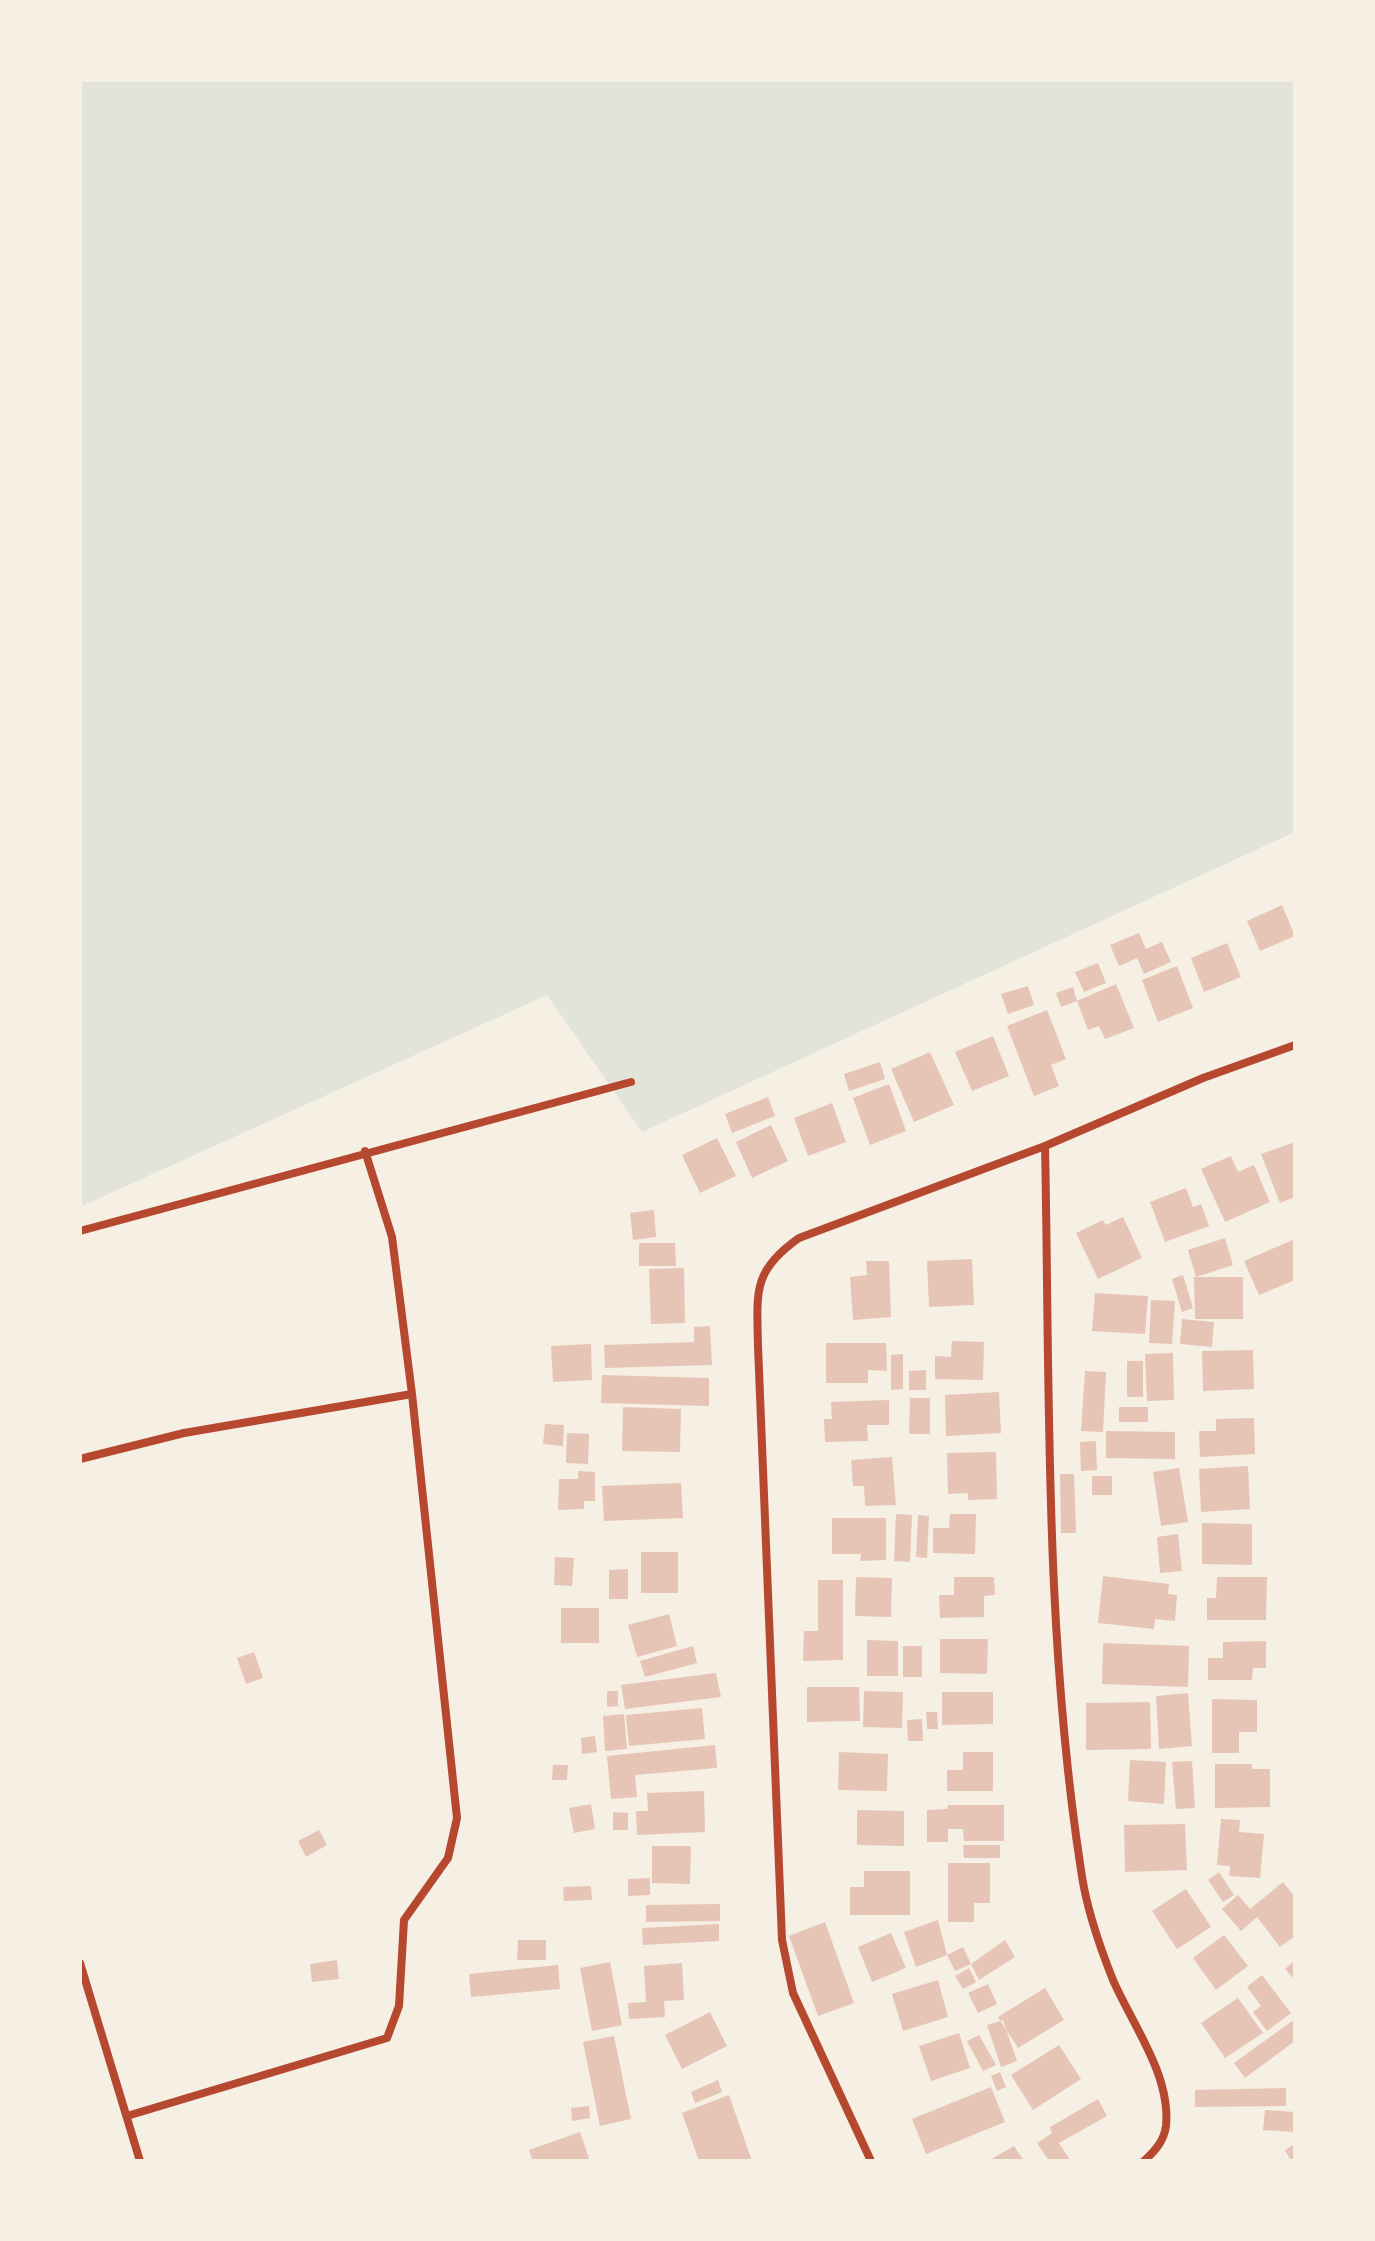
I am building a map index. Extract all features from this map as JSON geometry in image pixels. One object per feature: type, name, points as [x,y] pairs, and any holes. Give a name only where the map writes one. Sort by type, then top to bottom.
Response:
[{"type":"street","points":[[871,2161],[793,1993],[782,1940],[758,1346],[760,1277],[774,1256],[799,1238],[1045,1146],[1203,1078],[1295,1045]]},
{"type":"street","points":[[80,1231],[365,1151],[631,1082]]},
{"type":"street","points":[[1045,1146],[1058,1665],[1084,1893],[1113,1979],[1158,2077],[1165,2107],[1161,2143],[1144,2161]]},
{"type":"street","points":[[127,2116],[387,2038],[399,2006],[404,1920],[448,1858],[457,1818],[412,1394],[392,1237],[365,1151]]},
{"type":"street","points":[[80,1459],[184,1433],[412,1394]]},
{"type":"street","points":[[80,1963],[140,2161]]},
{"type":"shaded area","points":[[80,80],[1295,80],[1295,832],[642,1132],[547,995],[80,1207]]},
{"type":"building","points":[[1282,905],[1295,936],[1260,951],[1247,921]]},
{"type":"building","points":[[1139,933],[1146,949],[1162,942],[1171,962],[1144,974],[1137,958],[1119,966],[1110,945]]},
{"type":"building","points":[[1227,943],[1241,977],[1204,992],[1191,958]]},
{"type":"building","points":[[1098,963],[1106,983],[1084,992],[1075,972]]},
{"type":"building","points":[[1177,966],[1193,1008],[1158,1022],[1142,980]]},
{"type":"building","points":[[1116,984],[1134,1028],[1105,1039],[1099,1026],[1088,1030],[1077,1001]]},
{"type":"building","points":[[1028,986],[1034,1005],[1008,1014],[1001,994]]},
{"type":"building","points":[[1073,987],[1077,1001],[1061,1007],[1056,993]]},
{"type":"building","points":[[1047,1010],[1066,1059],[1051,1065],[1059,1086],[1034,1096],[1007,1026]]},
{"type":"building","points":[[993,1036],[1009,1076],[972,1091],[955,1052]]},
{"type":"building","points":[[930,1052],[954,1105],[914,1122],[891,1069]]},
{"type":"building","points":[[880,1062],[885,1079],[849,1091],[844,1074]]},
{"type":"building","points":[[889,1084],[906,1131],[870,1145],[853,1098]]},
{"type":"building","points":[[768,1097],[775,1116],[732,1133],[725,1114]]},
{"type":"building","points":[[832,1103],[846,1142],[808,1156],[794,1118]]},
{"type":"building","points":[[771,1125],[788,1161],[752,1178],[736,1142]]},
{"type":"building","points":[[717,1138],[736,1176],[700,1193],[682,1155]]},
{"type":"building","points":[[1295,1142],[1295,1197],[1280,1203],[1261,1154]]},
{"type":"building","points":[[1231,1156],[1238,1172],[1254,1165],[1270,1202],[1225,1222],[1201,1169]]},
{"type":"building","points":[[1186,1188],[1193,1207],[1201,1204],[1209,1226],[1165,1242],[1150,1202]]},
{"type":"building","points":[[654,1210],[656,1237],[633,1240],[630,1213]]},
{"type":"building","points":[[1123,1217],[1142,1258],[1098,1279],[1076,1233],[1103,1220],[1106,1225]]},
{"type":"building","points":[[1225,1238],[1233,1265],[1196,1277],[1188,1250]]},
{"type":"building","points":[[1295,1239],[1295,1280],[1259,1295],[1244,1261]]},
{"type":"building","points":[[639,1243],[675,1243],[676,1266],[639,1266]]},
{"type":"building","points":[[972,1259],[974,1305],[929,1307],[927,1261]]},
{"type":"building","points":[[866,1261],[889,1261],[891,1317],[853,1320],[850,1277],[867,1275]]},
{"type":"building","points":[[684,1268],[685,1323],[651,1324],[649,1269]]},
{"type":"building","points":[[1183,1275],[1193,1308],[1182,1312],[1172,1279]]},
{"type":"building","points":[[1194,1277],[1243,1277],[1243,1319],[1195,1319]]},
{"type":"building","points":[[1095,1293],[1148,1296],[1145,1334],[1092,1331]]},
{"type":"building","points":[[1151,1300],[1175,1301],[1172,1344],[1149,1343]]},
{"type":"building","points":[[1182,1319],[1214,1322],[1212,1347],[1180,1344]]},
{"type":"building","points":[[710,1326],[712,1365],[605,1368],[604,1345],[694,1342],[694,1327]]},
{"type":"building","points":[[952,1341],[984,1342],[983,1380],[935,1379],[935,1356],[951,1357]]},
{"type":"building","points":[[826,1343],[886,1343],[887,1371],[868,1370],[868,1383],[826,1383]]},
{"type":"building","points":[[591,1344],[592,1380],[553,1382],[551,1346]]},
{"type":"building","points":[[1253,1350],[1254,1389],[1203,1391],[1202,1351]]},
{"type":"building","points":[[1173,1353],[1174,1400],[1147,1401],[1145,1354]]},
{"type":"building","points":[[903,1354],[903,1389],[891,1390],[891,1355]]},
{"type":"building","points":[[1127,1361],[1143,1361],[1143,1397],[1127,1397]]},
{"type":"building","points":[[926,1370],[926,1390],[909,1390],[909,1371]]},
{"type":"building","points":[[1085,1371],[1106,1372],[1103,1432],[1081,1431]]},
{"type":"building","points":[[602,1375],[709,1378],[709,1406],[601,1403]]},
{"type":"building","points":[[999,1392],[1001,1433],[946,1436],[945,1395]]},
{"type":"building","points":[[910,1398],[930,1398],[930,1434],[909,1434]]},
{"type":"building","points":[[889,1400],[889,1425],[867,1425],[868,1441],[825,1442],[824,1419],[832,1419],[831,1402]]},
{"type":"building","points":[[623,1407],[681,1409],[680,1452],[622,1451]]},
{"type":"building","points":[[1119,1407],[1148,1407],[1148,1422],[1119,1422]]},
{"type":"building","points":[[1254,1418],[1255,1454],[1200,1457],[1199,1431],[1216,1431],[1216,1419]]},
{"type":"building","points":[[545,1424],[564,1425],[563,1446],[543,1444]]},
{"type":"building","points":[[1106,1431],[1175,1432],[1175,1459],[1106,1458]]},
{"type":"building","points":[[567,1433],[589,1434],[588,1464],[566,1463]]},
{"type":"building","points":[[1096,1441],[1097,1470],[1081,1471],[1080,1442]]},
{"type":"building","points":[[996,1452],[997,1499],[968,1500],[968,1493],[948,1494],[947,1453]]},
{"type":"building","points":[[892,1457],[896,1505],[865,1506],[864,1486],[853,1486],[851,1460]]},
{"type":"building","points":[[1248,1466],[1250,1509],[1201,1512],[1199,1469]]},
{"type":"building","points":[[1179,1468],[1188,1522],[1161,1526],[1153,1472]]},
{"type":"building","points":[[578,1471],[595,1472],[595,1501],[584,1501],[584,1509],[558,1510],[559,1479],[578,1479]]},
{"type":"building","points":[[1060,1474],[1074,1474],[1076,1533],[1061,1533]]},
{"type":"building","points":[[1092,1476],[1112,1476],[1112,1495],[1092,1495]]},
{"type":"building","points":[[681,1483],[683,1518],[604,1521],[602,1486]]},
{"type":"building","points":[[896,1514],[912,1515],[910,1562],[894,1561]]},
{"type":"building","points":[[950,1514],[976,1514],[975,1554],[933,1553],[933,1528],[949,1528]]},
{"type":"building","points":[[918,1515],[929,1516],[927,1558],[916,1557]]},
{"type":"building","points":[[832,1518],[886,1518],[886,1560],[860,1561],[861,1554],[832,1554]]},
{"type":"building","points":[[1202,1523],[1252,1524],[1252,1565],[1202,1564]]},
{"type":"building","points":[[1178,1534],[1182,1571],[1160,1573],[1157,1537]]},
{"type":"building","points":[[641,1552],[678,1552],[678,1593],[641,1593]]},
{"type":"building","points":[[555,1557],[574,1558],[572,1586],[554,1585]]},
{"type":"building","points":[[628,1569],[628,1599],[609,1599],[609,1570]]},
{"type":"building","points":[[1103,1576],[1169,1584],[1168,1594],[1177,1595],[1175,1621],[1155,1619],[1154,1629],[1098,1623]]},
{"type":"building","points":[[856,1577],[892,1578],[891,1617],[855,1616]]},
{"type":"building","points":[[954,1577],[994,1577],[995,1595],[984,1596],[984,1617],[940,1618],[939,1595],[954,1595]]},
{"type":"building","points":[[1217,1577],[1267,1577],[1266,1620],[1207,1620],[1207,1598],[1216,1598]]},
{"type":"building","points":[[818,1580],[843,1580],[843,1660],[803,1661],[804,1631],[818,1631]]},
{"type":"building","points":[[561,1608],[599,1608],[599,1643],[561,1643]]},
{"type":"building","points":[[669,1614],[677,1646],[637,1657],[628,1625]]},
{"type":"building","points":[[940,1639],[988,1639],[987,1674],[940,1673]]},
{"type":"building","points":[[867,1640],[898,1641],[898,1676],[867,1676]]},
{"type":"building","points":[[1266,1641],[1266,1668],[1253,1668],[1252,1680],[1208,1680],[1208,1658],[1223,1658],[1223,1642]]},
{"type":"building","points":[[1103,1643],[1189,1646],[1188,1687],[1102,1684]]},
{"type":"building","points":[[693,1646],[697,1663],[645,1677],[640,1661]]},
{"type":"building","points":[[903,1646],[922,1646],[922,1677],[903,1677]]},
{"type":"building","points":[[254,1652],[263,1678],[246,1684],[237,1658]]},
{"type":"building","points":[[716,1673],[721,1697],[625,1709],[621,1685]]},
{"type":"building","points":[[807,1687],[859,1687],[860,1721],[807,1722]]},
{"type":"building","points":[[607,1691],[618,1691],[618,1706],[607,1707]]},
{"type":"building","points":[[864,1691],[903,1692],[902,1728],[863,1727]]},
{"type":"building","points":[[942,1692],[993,1692],[993,1724],[942,1725]]},
{"type":"building","points":[[1188,1693],[1192,1746],[1159,1749],[1156,1696]]},
{"type":"building","points":[[1212,1699],[1257,1700],[1257,1732],[1239,1732],[1239,1753],[1212,1753]]},
{"type":"building","points":[[1150,1702],[1151,1749],[1086,1750],[1086,1703]]},
{"type":"building","points":[[702,1708],[705,1739],[629,1746],[626,1715]]},
{"type":"building","points":[[926,1712],[937,1712],[938,1729],[927,1729]]},
{"type":"building","points":[[624,1714],[627,1749],[605,1751],[603,1716]]},
{"type":"building","points":[[922,1719],[923,1741],[908,1741],[907,1720]]},
{"type":"building","points":[[595,1736],[597,1752],[582,1754],[581,1738]]},
{"type":"building","points":[[715,1745],[717,1768],[635,1775],[637,1797],[611,1799],[607,1756]]},
{"type":"building","points":[[839,1752],[888,1754],[887,1791],[838,1790]]},
{"type":"building","points":[[963,1752],[993,1752],[993,1791],[947,1791],[947,1770],[963,1770]]},
{"type":"building","points":[[1130,1760],[1166,1762],[1164,1804],[1128,1801]]},
{"type":"building","points":[[1192,1761],[1195,1808],[1176,1809],[1172,1762]]},
{"type":"building","points":[[1215,1764],[1252,1764],[1252,1769],[1270,1769],[1270,1807],[1215,1808]]},
{"type":"building","points":[[553,1765],[568,1765],[567,1780],[552,1780]]},
{"type":"building","points":[[704,1791],[705,1832],[637,1835],[636,1811],[648,1811],[647,1793]]},
{"type":"building","points":[[591,1804],[595,1829],[574,1833],[569,1808]]},
{"type":"building","points":[[948,1805],[1004,1805],[1004,1841],[964,1841],[963,1829],[948,1829],[948,1842],[927,1842],[927,1810],[947,1809]]},
{"type":"building","points":[[857,1810],[904,1811],[904,1846],[857,1845]]},
{"type":"building","points":[[613,1812],[628,1813],[628,1830],[613,1830]]},
{"type":"building","points":[[1221,1819],[1240,1820],[1239,1832],[1264,1834],[1260,1878],[1229,1876],[1230,1866],[1217,1865]]},
{"type":"building","points":[[1185,1824],[1187,1870],[1125,1872],[1124,1825]]},
{"type":"building","points":[[319,1830],[327,1845],[306,1857],[298,1841]]},
{"type":"building","points":[[963,1845],[1000,1845],[1000,1858],[964,1858]]},
{"type":"building","points":[[652,1846],[691,1846],[690,1884],[652,1883]]},
{"type":"building","points":[[948,1863],[990,1863],[990,1903],[974,1903],[974,1922],[948,1922]]},
{"type":"building","points":[[864,1871],[910,1871],[910,1915],[850,1915],[850,1887],[864,1887]]},
{"type":"building","points":[[1219,1872],[1234,1895],[1223,1902],[1208,1880]]},
{"type":"building","points":[[650,1878],[650,1895],[628,1896],[628,1879]]},
{"type":"building","points":[[1283,1882],[1295,1897],[1295,1936],[1280,1947],[1257,1917],[1241,1931],[1222,1909],[1238,1895],[1250,1909]]},
{"type":"building","points":[[591,1886],[592,1900],[564,1901],[563,1887]]},
{"type":"building","points":[[1186,1889],[1211,1927],[1177,1949],[1152,1911]]},
{"type":"building","points":[[720,1904],[720,1921],[646,1922],[646,1905]]},
{"type":"building","points":[[938,1920],[947,1955],[916,1967],[904,1932]]},
{"type":"building","points":[[825,1922],[854,2003],[818,2016],[789,1936]]},
{"type":"building","points":[[719,1924],[719,1941],[643,1945],[642,1928]]},
{"type":"building","points":[[891,1933],[906,1968],[872,1982],[858,1947]]},
{"type":"building","points":[[1224,1935],[1248,1966],[1216,1990],[1193,1958]]},
{"type":"building","points":[[518,1940],[546,1940],[546,1960],[517,1960]]},
{"type":"building","points":[[1005,1940],[1015,1957],[979,1980],[971,1964]]},
{"type":"building","points":[[963,1947],[971,1964],[955,1971],[947,1955]]},
{"type":"building","points":[[337,1960],[339,1979],[312,1982],[310,1964]]},
{"type":"building","points":[[1295,1960],[1295,1980],[1285,1969]]},
{"type":"building","points":[[610,1962],[622,2025],[592,2031],[580,1968]]},
{"type":"building","points":[[682,1963],[684,2000],[664,2001],[665,2017],[629,2019],[628,2003],[646,2002],[644,1966]]},
{"type":"building","points":[[558,1965],[560,1989],[471,1997],[469,1974]]},
{"type":"building","points":[[969,1968],[976,1982],[963,1989],[955,1976]]},
{"type":"building","points":[[1262,1975],[1291,2013],[1267,2031],[1253,2012],[1261,2006],[1247,1987]]},
{"type":"building","points":[[938,1980],[948,2017],[903,2031],[892,1994]]},
{"type":"building","points":[[988,1984],[997,2004],[978,2013],[968,1993]]},
{"type":"building","points":[[1045,1988],[1064,2020],[1018,2048],[998,2017]]},
{"type":"building","points":[[1238,1998],[1263,2033],[1225,2058],[1201,2023]]},
{"type":"building","points":[[710,2012],[727,2046],[682,2069],[665,2035]]},
{"type":"building","points":[[1295,2019],[1295,2041],[1245,2078],[1234,2063]]},
{"type":"building","points":[[1003,2020],[1017,2061],[1001,2067],[987,2025]]},
{"type":"building","points":[[959,2033],[970,2068],[931,2081],[919,2046]]},
{"type":"building","points":[[979,2035],[996,2065],[983,2071],[967,2041]]},
{"type":"building","points":[[614,2036],[631,2119],[600,2126],[583,2042]]},
{"type":"building","points":[[1059,2045],[1081,2079],[1033,2110],[1011,2075]]},
{"type":"building","points":[[1000,2072],[1006,2087],[997,2091],[991,2076]]},
{"type":"building","points":[[718,2080],[722,2092],[695,2103],[691,2092]]},
{"type":"building","points":[[991,2087],[1005,2122],[926,2154],[912,2119]]},
{"type":"building","points":[[1286,2088],[1286,2106],[1195,2107],[1195,2090]]},
{"type":"building","points":[[729,2095],[752,2161],[699,2161],[682,2113]]},
{"type":"building","points":[[1098,2099],[1107,2116],[1059,2143],[1071,2161],[1049,2161],[1037,2143],[1052,2133],[1050,2127]]},
{"type":"building","points":[[589,2106],[590,2118],[572,2121],[571,2108]]},
{"type":"building","points":[[1265,2110],[1295,2112],[1295,2132],[1263,2130]]},
{"type":"building","points":[[580,2132],[590,2161],[533,2161],[529,2150]]},
{"type":"building","points":[[1295,2144],[1295,2159],[1291,2161],[1285,2150]]},
{"type":"building","points":[[1014,2146],[1024,2161],[988,2161]]}]
